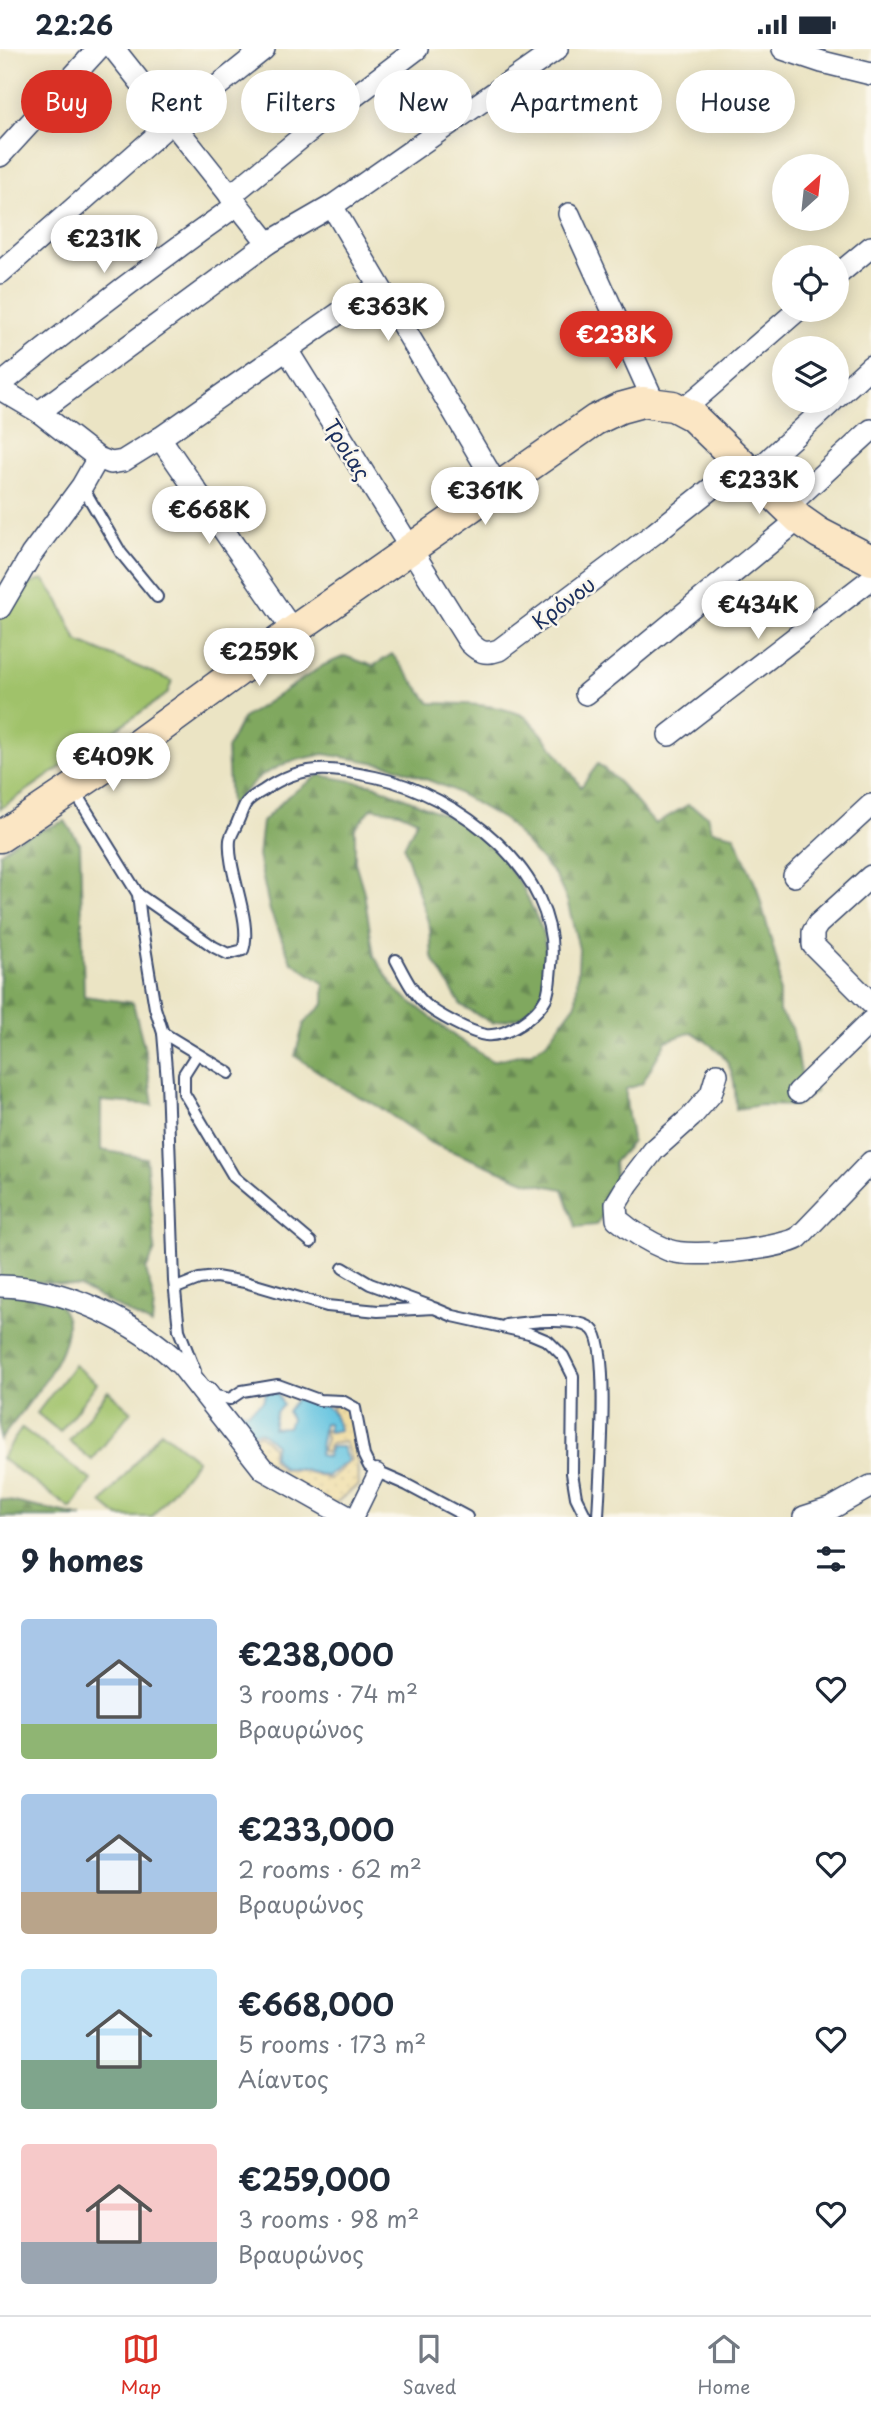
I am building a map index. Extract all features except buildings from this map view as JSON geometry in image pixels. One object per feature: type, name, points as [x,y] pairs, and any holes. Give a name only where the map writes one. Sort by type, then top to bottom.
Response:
[{"type":"main road","points":[[0,837],[189,708],[292,631],[498,487],[595,420],[620,408],[654,402],[682,411],[701,423],[793,513],[819,533],[871,560]]},
{"type":"street","points":[[0,156],[97,49]]},
{"type":"street","points":[[114,49],[130,70]]},
{"type":"street","points":[[227,78],[264,49]]},
{"type":"street","points":[[378,286],[123,461],[111,463],[98,458],[39,412],[0,387],[234,200],[318,124],[417,49]]},
{"type":"street","points":[[39,412],[268,243],[332,206],[557,49]]},
{"type":"street","points":[[783,49],[871,74]]},
{"type":"street","points":[[0,273],[160,133]]},
{"type":"street","points":[[179,133],[268,243]]},
{"type":"street","points":[[332,206],[498,487]]},
{"type":"street","points":[[569,214],[654,402]]},
{"type":"street","points":[[849,265],[871,247]]},
{"type":"street","points":[[682,411],[784,322]]},
{"type":"street","name":"Τροίας","points":[[287,350],[410,548]]},
{"type":"street","points":[[849,386],[871,366]]},
{"type":"street","points":[[748,469],[818,413]]},
{"type":"street","points":[[586,694],[793,513],[871,430]]},
{"type":"street","points":[[160,438],[292,631]]},
{"type":"street","points":[[0,608],[32,555],[82,486],[98,458]]},
{"type":"street","name":"Κρόνου","points":[[410,548],[469,642],[478,652],[489,654],[499,650],[655,533],[748,469]]},
{"type":"street","points":[[669,735],[871,579]]},
{"type":"street","points":[[794,876],[871,805]]},
{"type":"street","points":[[871,876],[818,924],[813,932],[813,944],[871,1003]]},
{"type":"street","points":[[798,1092],[871,1021]]},
{"type":"street","points":[[717,1074],[710,1094],[691,1117],[654,1150],[628,1184],[616,1205],[617,1219],[626,1227],[670,1251],[690,1255],[763,1249],[787,1244],[798,1238],[871,1162]]},
{"type":"street","points":[[0,1286],[24,1287],[72,1298],[160,1347],[183,1366],[263,1469],[348,1517]]},
{"type":"street","points":[[355,1517],[377,1472]]},
{"type":"street","points":[[804,1517],[832,1509],[871,1486]]},
{"type":"lane","points":[[82,486],[121,553],[157,597]]},
{"type":"lane","points":[[73,789],[138,894],[228,954],[243,950],[244,933],[230,840],[246,802],[280,779],[312,769],[389,780],[424,794],[467,817],[495,839],[524,873],[546,916],[552,951],[547,997],[527,1020],[509,1030],[486,1035],[451,1021],[425,1005],[412,990],[396,960]]},
{"type":"lane","points":[[138,894],[155,1008],[163,1033],[179,1330],[194,1370],[216,1396],[230,1399],[242,1391],[278,1385],[319,1400],[342,1401],[355,1408],[364,1456],[369,1466],[467,1517]]},
{"type":"lane","points":[[163,1033],[229,1073]]},
{"type":"lane","points":[[196,1055],[184,1074],[184,1093],[234,1177],[311,1242]]},
{"type":"lane","points":[[343,1268],[370,1284],[453,1315],[529,1333],[548,1341],[563,1356],[573,1375],[572,1473],[576,1497],[586,1517]]},
{"type":"lane","points":[[176,1287],[199,1279],[216,1277],[245,1282],[327,1305],[378,1311],[434,1308]]},
{"type":"lane","points":[[500,1326],[530,1321],[581,1324],[592,1329],[598,1340],[603,1371],[598,1517]]},
{"type":"green space","points":[[43,579],[59,601],[77,641],[172,681],[167,694],[0,809],[0,590],[20,588]]},
{"type":"green space","points":[[392,654],[430,703],[488,706],[511,711],[528,719],[581,787],[598,764],[621,784],[655,824],[688,805],[707,815],[711,830],[734,835],[757,888],[779,969],[779,1012],[792,1028],[801,1072],[816,1091],[796,1106],[761,1105],[736,1109],[734,1082],[728,1063],[722,1055],[692,1032],[666,1041],[642,1084],[626,1089],[632,1142],[614,1162],[616,1194],[596,1225],[576,1227],[563,1189],[528,1182],[431,1143],[378,1106],[346,1090],[295,1056],[304,1023],[324,1004],[324,984],[291,961],[270,911],[258,856],[262,822],[288,796],[319,775],[374,785],[471,826],[501,856],[524,890],[542,929],[549,963],[543,993],[523,1016],[492,1023],[461,1005],[432,957],[430,928],[404,847],[417,820],[399,812],[372,808],[355,828],[355,862],[364,892],[374,956],[396,990],[457,1038],[492,1061],[532,1052],[546,1043],[576,1003],[579,949],[567,900],[555,875],[506,821],[451,789],[390,765],[324,754],[288,762],[260,776],[230,806],[227,749],[242,719],[324,665],[345,656],[373,666]]},
{"type":"green space","points":[[65,821],[80,844],[84,996],[133,1003],[146,1055],[153,1105],[101,1101],[101,1150],[146,1158],[155,1250],[146,1270],[154,1302],[152,1325],[80,1287],[47,1282],[0,1281],[0,853],[18,839]]},
{"type":"green space","points":[[0,1291],[58,1302],[67,1322],[66,1336],[53,1368],[0,1440]]},
{"type":"green space","points":[[74,1365],[97,1383],[60,1432],[37,1413]]},
{"type":"green space","points":[[108,1391],[131,1411],[92,1460],[69,1441]]},
{"type":"green space","points":[[22,1428],[91,1480],[71,1509],[1,1458]]},
{"type":"green space","points":[[161,1431],[197,1460],[152,1517],[119,1517],[102,1503]]},
{"type":"green space","points":[[0,1499],[83,1517],[0,1517]]},
{"type":"sand","points":[[331,1405],[342,1405],[352,1410],[358,1485],[332,1506],[319,1505],[247,1445],[253,1436],[259,1434],[272,1446],[272,1459],[283,1470],[302,1470],[330,1479],[351,1460],[345,1442],[330,1444],[326,1453],[322,1451],[326,1439],[324,1429],[329,1432],[339,1430]]},
{"type":"water","points":[[266,1391],[277,1393],[283,1405],[276,1412],[273,1428],[288,1427],[291,1419],[287,1411],[297,1398],[319,1403],[330,1409],[339,1430],[329,1432],[328,1423],[324,1423],[319,1455],[327,1457],[331,1447],[342,1447],[348,1461],[327,1476],[283,1468],[273,1457],[275,1444],[260,1431],[250,1433],[248,1441],[231,1415],[235,1411],[248,1412],[263,1401]]}]
